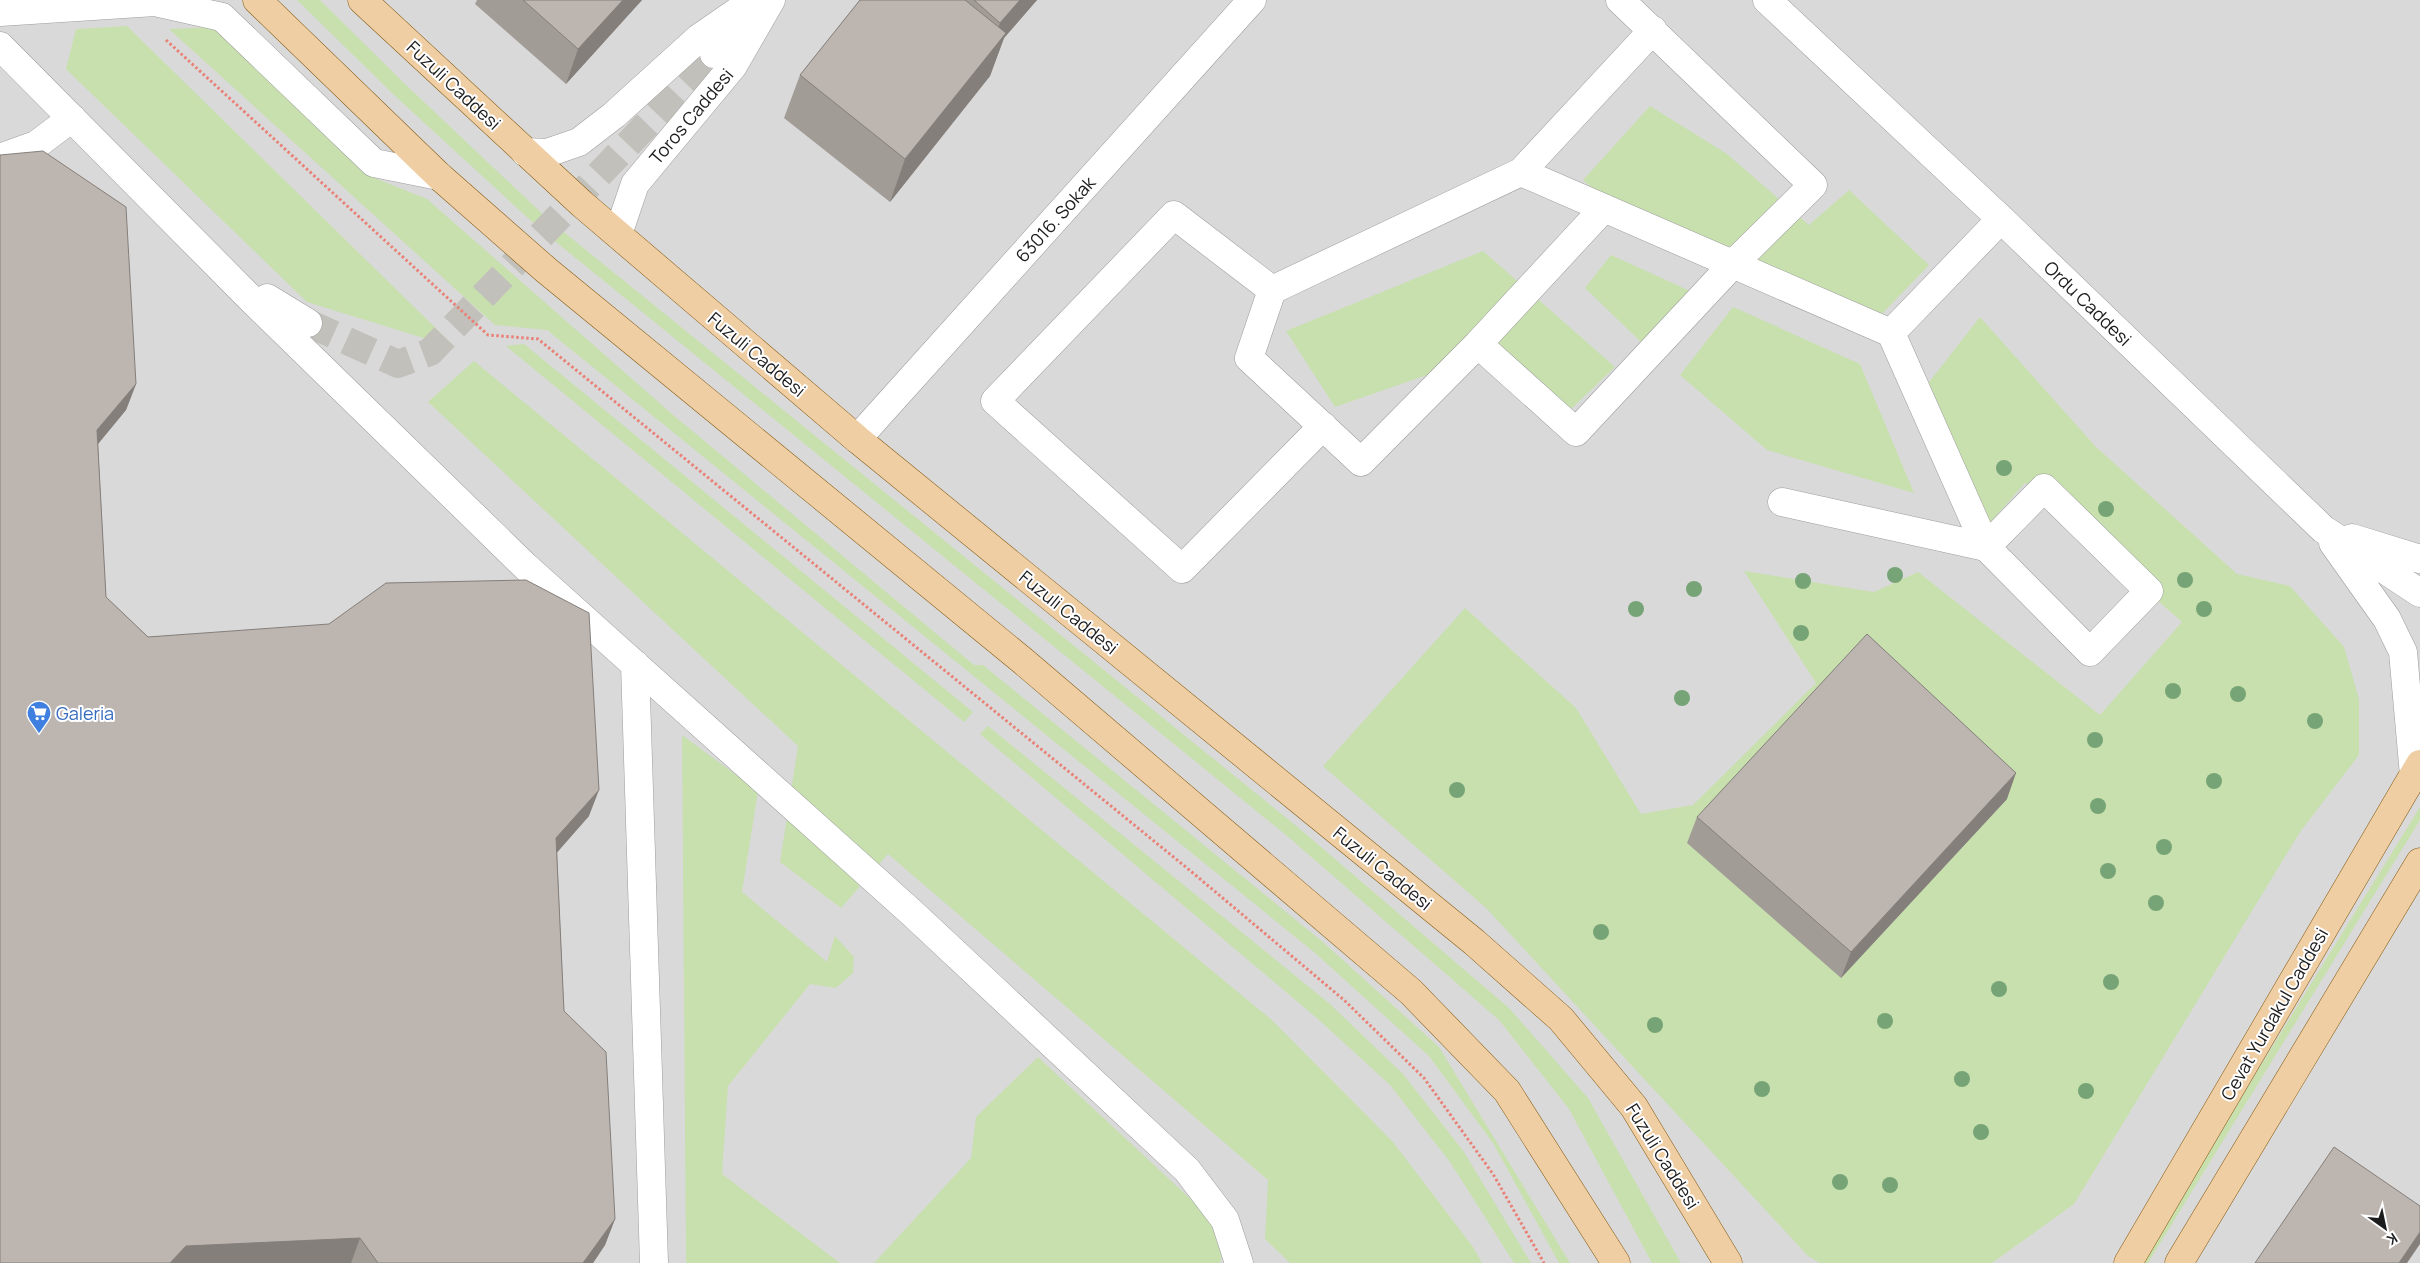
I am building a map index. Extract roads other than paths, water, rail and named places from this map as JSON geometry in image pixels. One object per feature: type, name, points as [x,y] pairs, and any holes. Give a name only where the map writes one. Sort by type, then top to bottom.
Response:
[{"type":"main road","points":[[258,0],[439,176],[546,270],[1022,661],[1411,992],[1507,1091],[1614,1260]]},
{"type":"main road","name":"Fuzuli Caddesi","points":[[362,0],[525,152],[857,439],[1474,942],[1560,1019],[1634,1107],[1730,1260]]},
{"type":"main road","name":"Cevat Yurdakul Caddesi","points":[[2128,1263],[2417,770]]},
{"type":"main road","points":[[2179,1263],[2420,862]]},
{"type":"street","points":[[525,152],[547,153],[580,142],[614,115],[699,38],[754,0]]},
{"type":"street","points":[[714,54],[765,0]]},
{"type":"street","name":"Toros Caddesi","points":[[618,234],[635,184],[733,66],[771,0]]},
{"type":"street","name":"63016. Sokak","points":[[857,439],[1252,0]]},
{"type":"street","points":[[1478,344],[1576,432],[1732,264],[1813,185],[1620,0]]},
{"type":"street","name":"Ordu Caddesi","points":[[1767,0],[2001,219],[2324,529],[2420,593]]},
{"type":"street","points":[[0,12],[155,2],[222,17],[374,163],[439,176]]},
{"type":"street","points":[[1604,208],[1478,344],[1362,462],[1249,358],[1272,290],[1522,172],[1653,30]]},
{"type":"street","points":[[0,46],[224,271],[525,566],[918,919],[1187,1170],[1225,1220],[1239,1263]]},
{"type":"street","points":[[0,158],[36,145],[72,118]]},
{"type":"street","points":[[1522,172],[1891,333],[1986,546],[2090,652],[2149,591],[2044,488],[1986,546]]},
{"type":"street","points":[[1272,290],[1174,215],[995,401],[1182,569],[1323,426]]},
{"type":"street","points":[[1891,333],[2001,219]]},
{"type":"street","points":[[224,271],[308,323]]},
{"type":"street","points":[[1782,502],[1986,546]]},
{"type":"street","points":[[2324,529],[2420,558]]},
{"type":"street","points":[[2324,529],[2387,619],[2403,652],[2417,770]]},
{"type":"street","points":[[635,664],[654,1263]]},
{"type":"tunnel","points":[[308,323],[398,364],[430,352],[714,54]]},
{"type":"place","name":"Galeria","points":[[39,734]]}]
